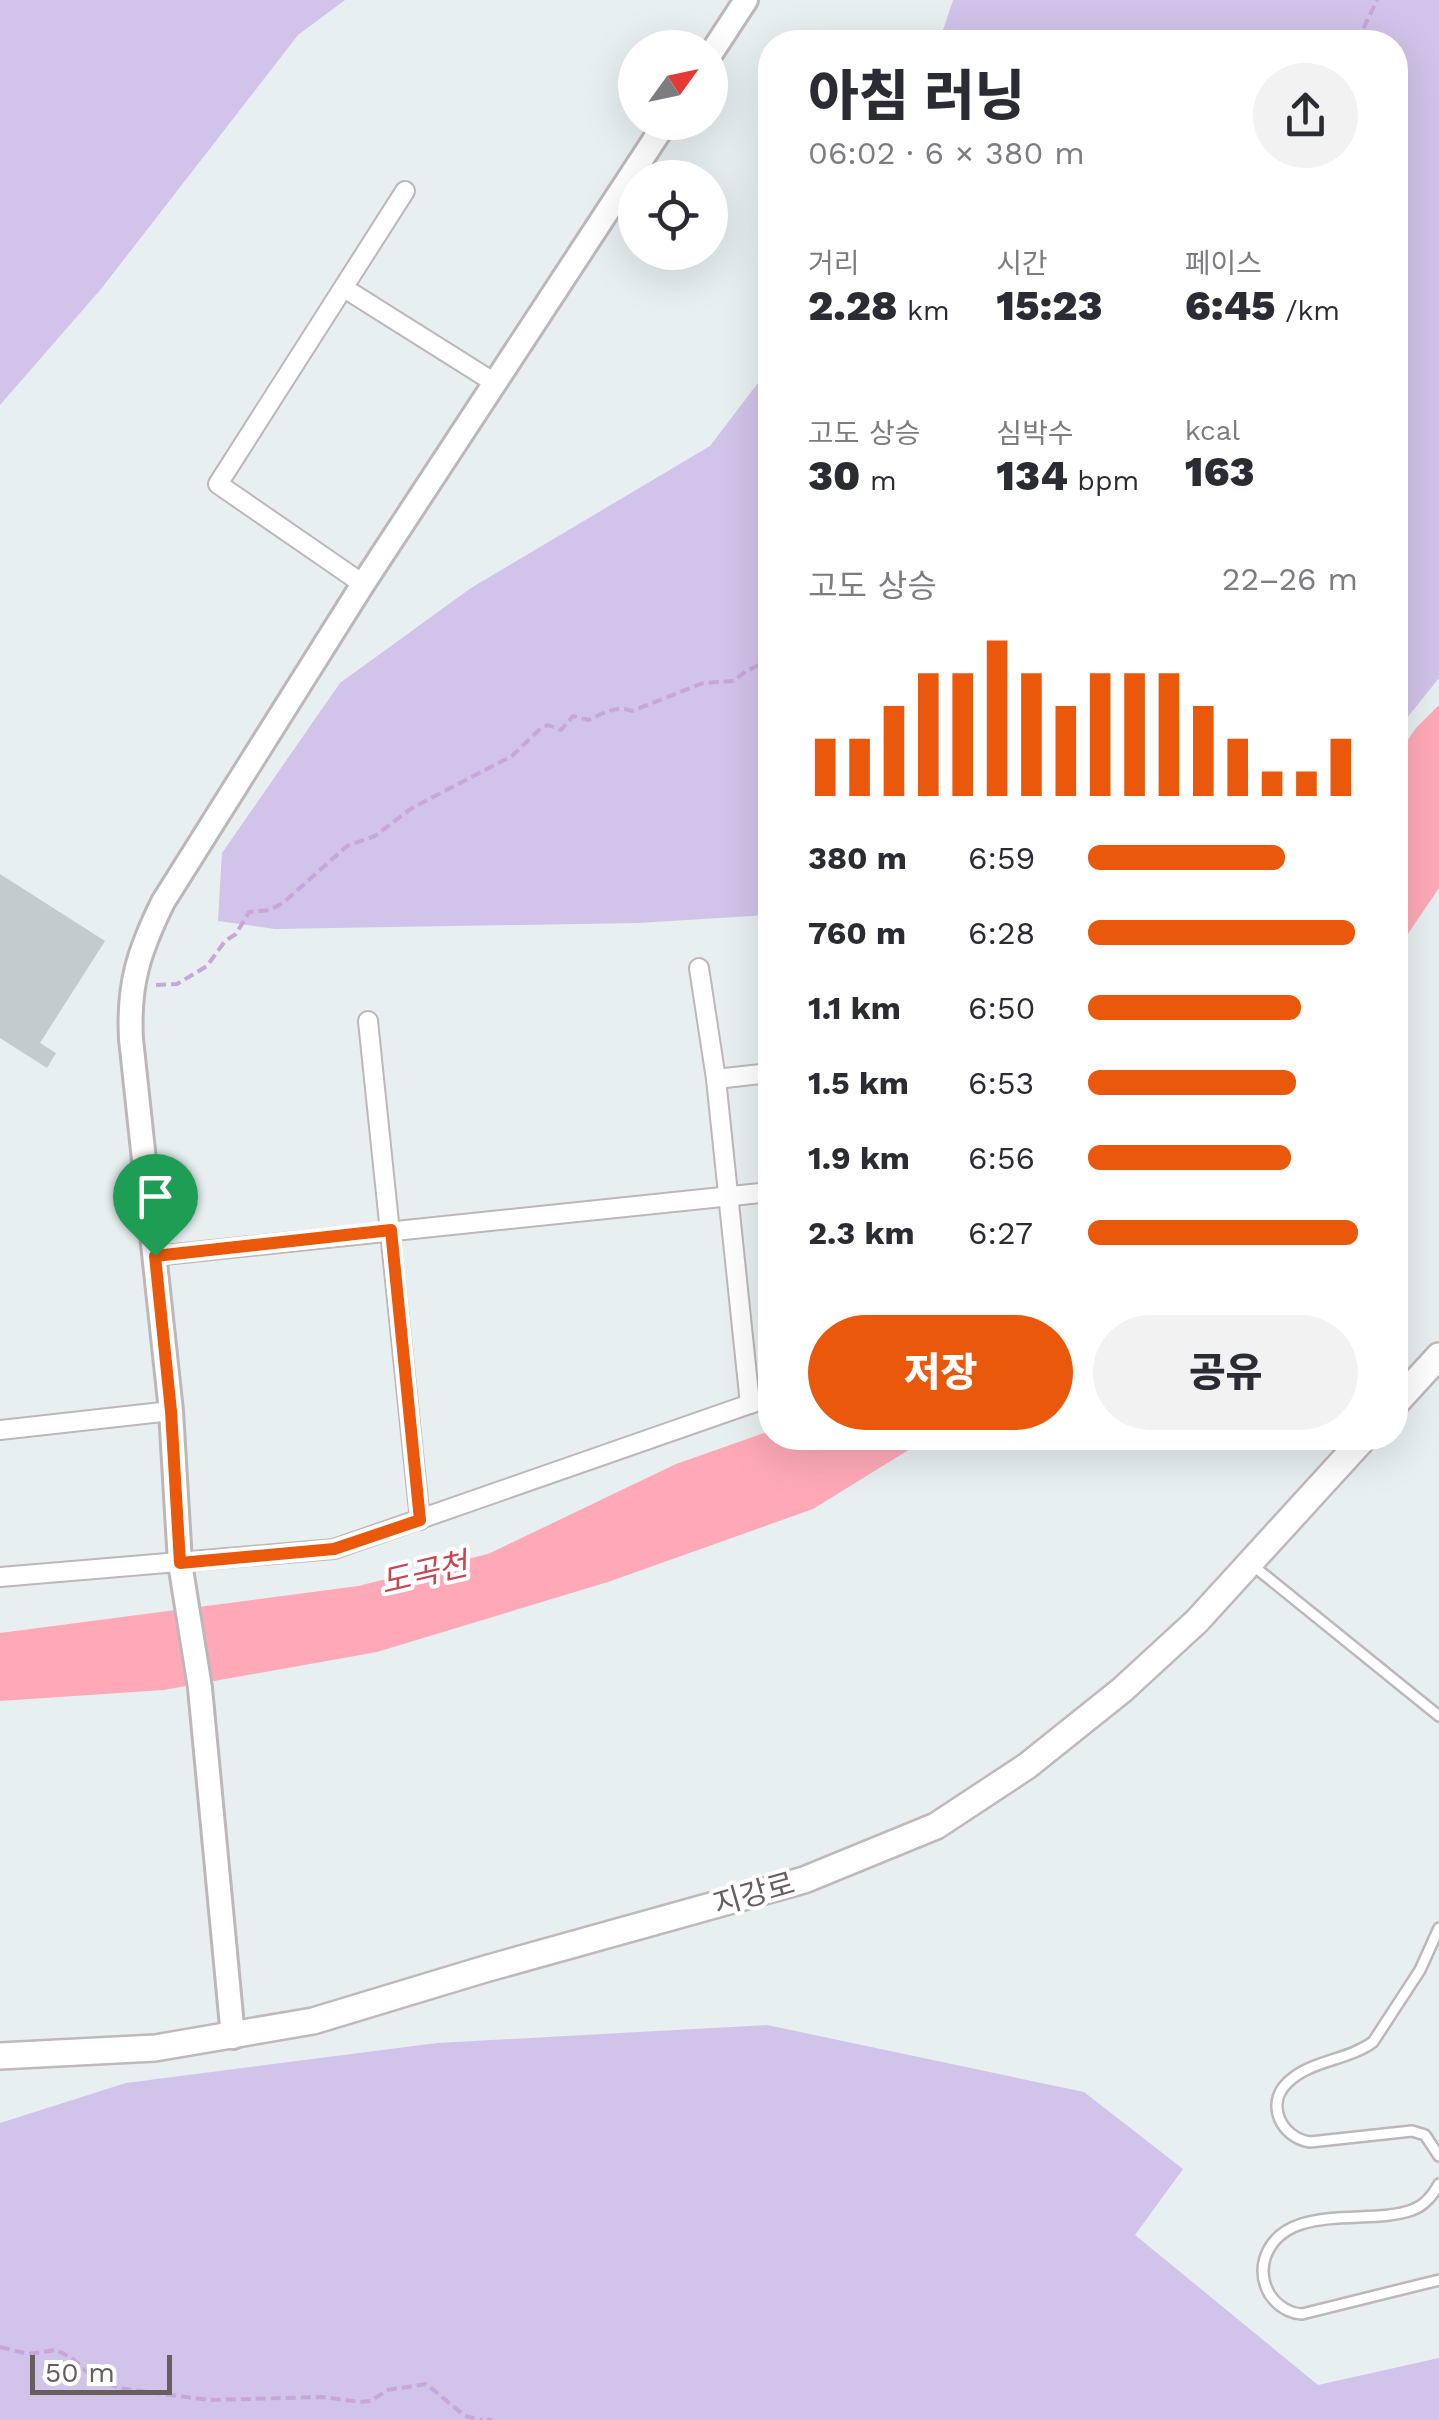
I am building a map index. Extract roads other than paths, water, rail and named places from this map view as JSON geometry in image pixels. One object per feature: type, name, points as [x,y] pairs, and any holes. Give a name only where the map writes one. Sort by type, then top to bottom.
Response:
[{"type":"main road","points":[[1408,1390],[1439,1356]]},
{"type":"main road","name":"지강로","points":[[0,2056],[156,2048],[313,2021],[804,1880],[936,1826],[1027,1766],[1109,1701],[1197,1621],[1353,1450]]},
{"type":"street","points":[[726,30],[746,0]]},
{"type":"street","points":[[233,2037],[200,1688],[180,1563],[171,1411],[130,1039],[131,986],[139,953],[164,902],[363,584],[654,140]]},
{"type":"street","points":[[363,584],[218,484],[405,191]]},
{"type":"street","points":[[344,288],[495,383]]},
{"type":"street","points":[[700,968],[716,1079],[750,1404]]},
{"type":"street","points":[[368,1021],[420,1520]]},
{"type":"street","points":[[716,1079],[758,1074]]},
{"type":"street","points":[[155,1256],[758,1193]]},
{"type":"street","points":[[0,1577],[334,1549],[758,1401]]},
{"type":"street","points":[[0,1430],[171,1411]]},
{"type":"lane","points":[[1249,1562],[1439,1716]]},
{"type":"lane","points":[[1439,1928],[1420,1970],[1373,2042],[1363,2050],[1302,2072],[1282,2090],[1276,2110],[1284,2128],[1300,2140],[1412,2131],[1425,2135],[1439,2156]]},
{"type":"lane","points":[[1433,1942],[1439,1953]]},
{"type":"lane","points":[[1439,2184],[1414,2210],[1320,2219],[1296,2228],[1274,2242],[1262,2269],[1272,2298],[1286,2310],[1302,2314],[1439,2280]]},
{"type":"water","points":[[1439,705],[1439,888],[1408,934],[1408,740]]},
{"type":"water","name":"도곡천","points":[[758,1435],[758,1450],[909,1450],[813,1509],[608,1582],[377,1652],[164,1690],[0,1701],[0,1633],[358,1586],[488,1554],[676,1464]]}]
